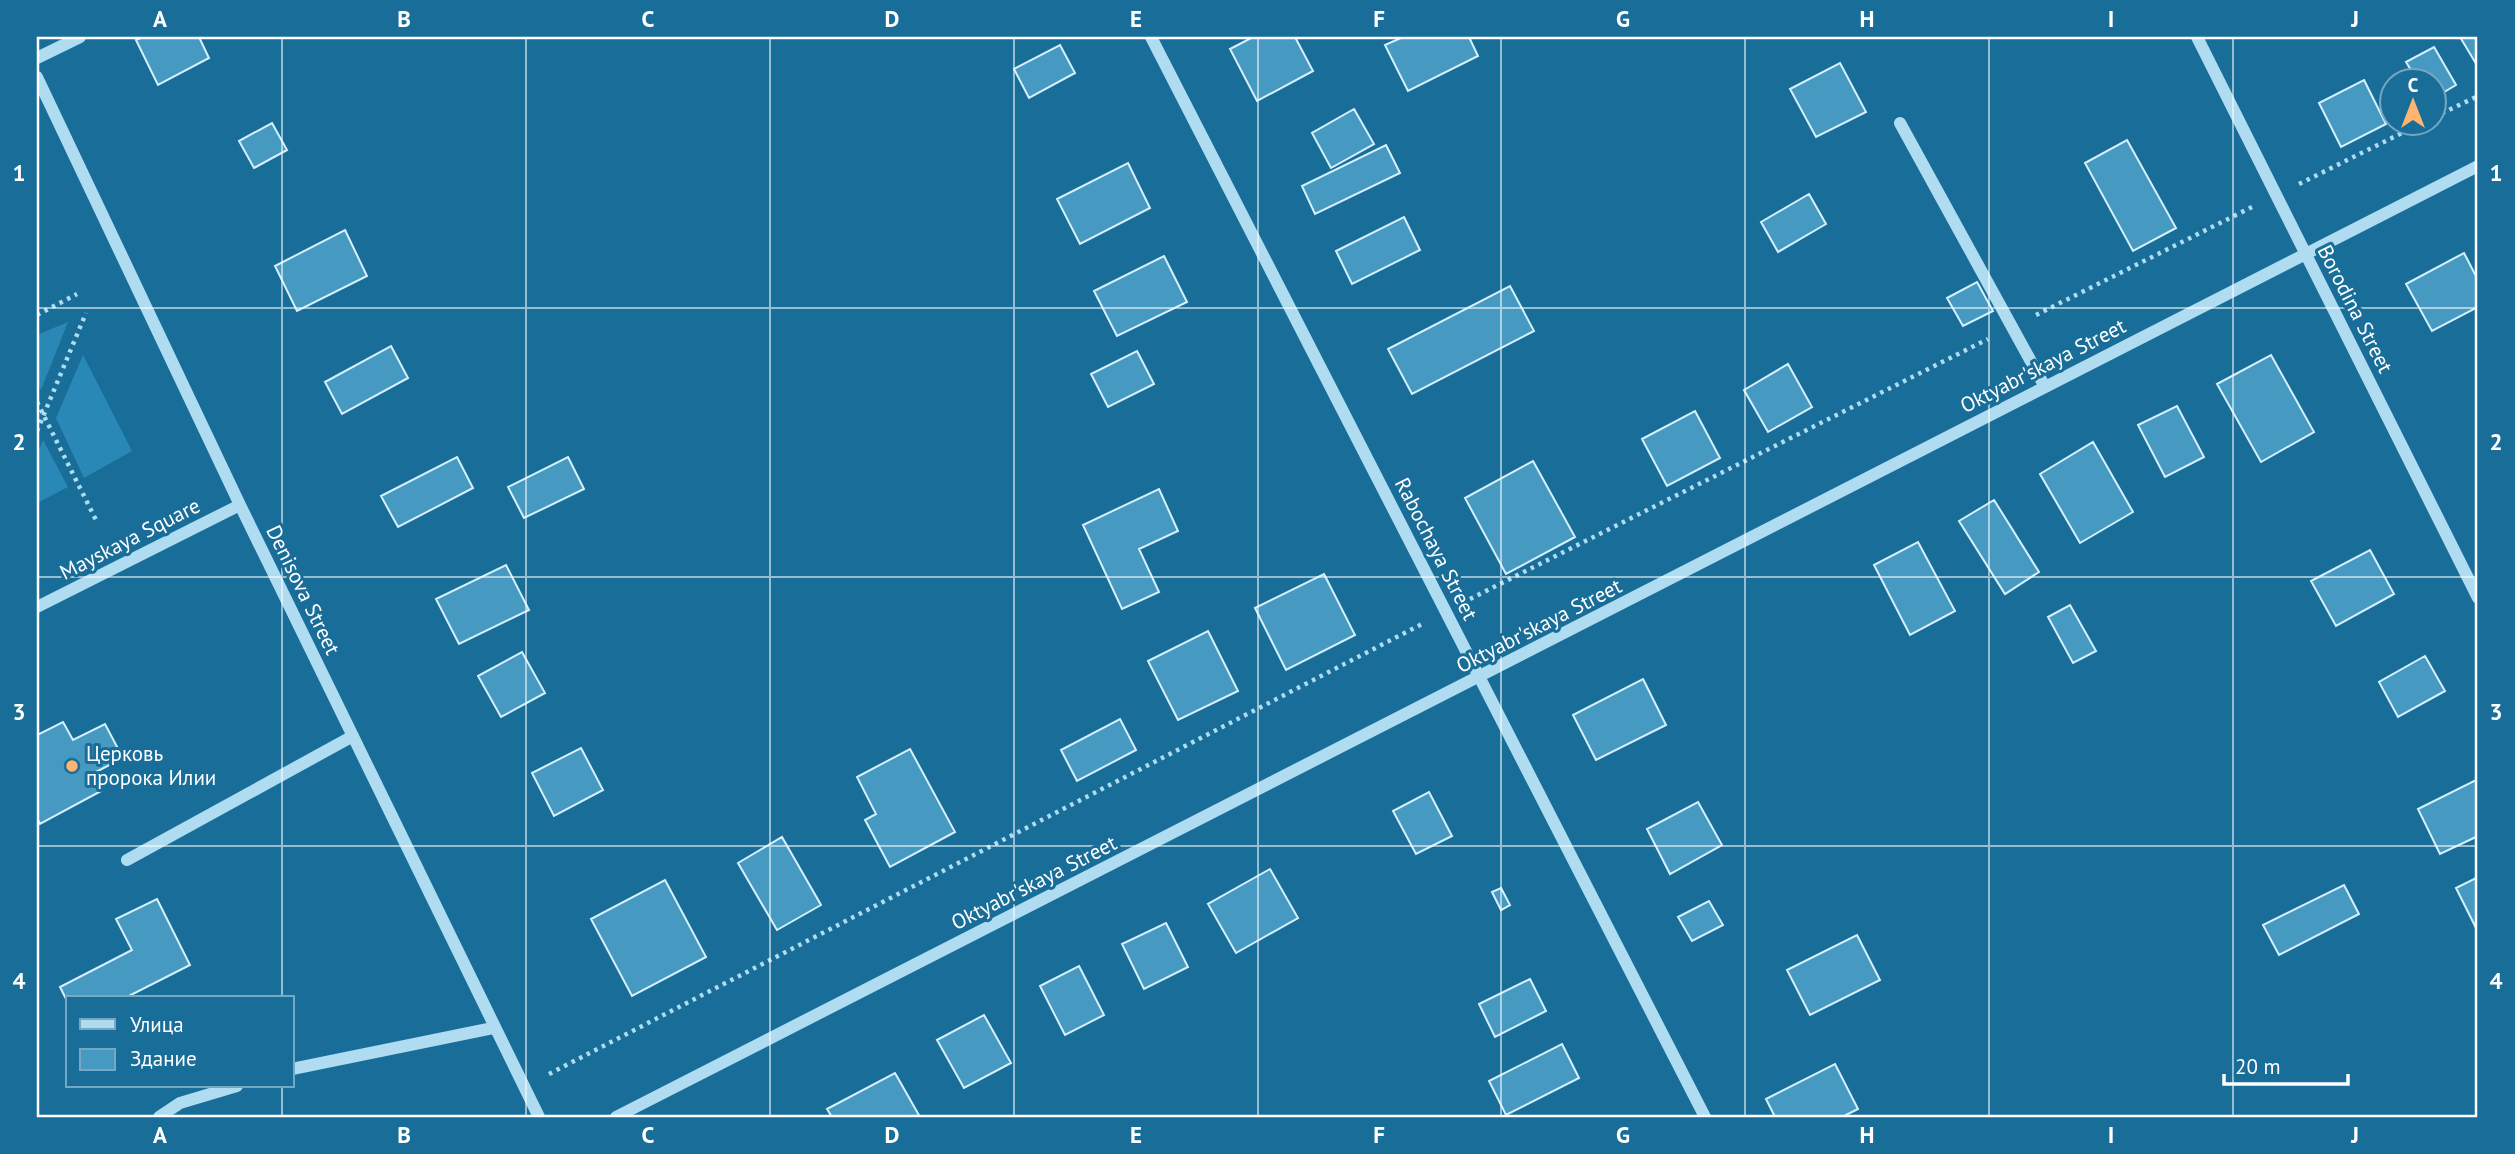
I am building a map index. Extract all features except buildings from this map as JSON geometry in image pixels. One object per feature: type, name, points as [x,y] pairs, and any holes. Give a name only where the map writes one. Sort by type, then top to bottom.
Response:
[{"type":"street","points":[[37,58],[79,37]]},
{"type":"street","name":"Rabochaya Street","points":[[1151,37],[1705,1117]]},
{"type":"street","name":"Borodina Street","points":[[2197,37],[2478,598]]},
{"type":"street","name":"Denisova Street","points":[[37,77],[240,505],[539,1117]]},
{"type":"street","points":[[1900,123],[2045,387]]},
{"type":"street","name":"Oktyabr'skaya Street","points":[[616,1117],[2478,166]]},
{"type":"street","name":"Mayskaya Square","points":[[37,607],[240,505]]},
{"type":"street","points":[[127,860],[352,736]]},
{"type":"street","points":[[294,1069],[494,1028]]},
{"type":"street","points":[[159,1117],[180,1103],[230,1088]]},
{"type":"path","points":[[2448,110],[2478,96]]},
{"type":"path","points":[[37,315],[78,294]]},
{"type":"path","points":[[37,431],[86,313]]},
{"type":"path","points":[[37,402],[97,522]]},
{"type":"shaded area","points":[[68,322],[41,390],[37,381],[37,335]]},
{"type":"shaded area","points":[[83,355],[132,451],[84,478],[56,418]]},
{"type":"shaded area","points":[[43,440],[68,487],[37,503],[37,455]]},
{"type":"place","name":"Церковь пророка Илии","points":[[72,766]]}]
